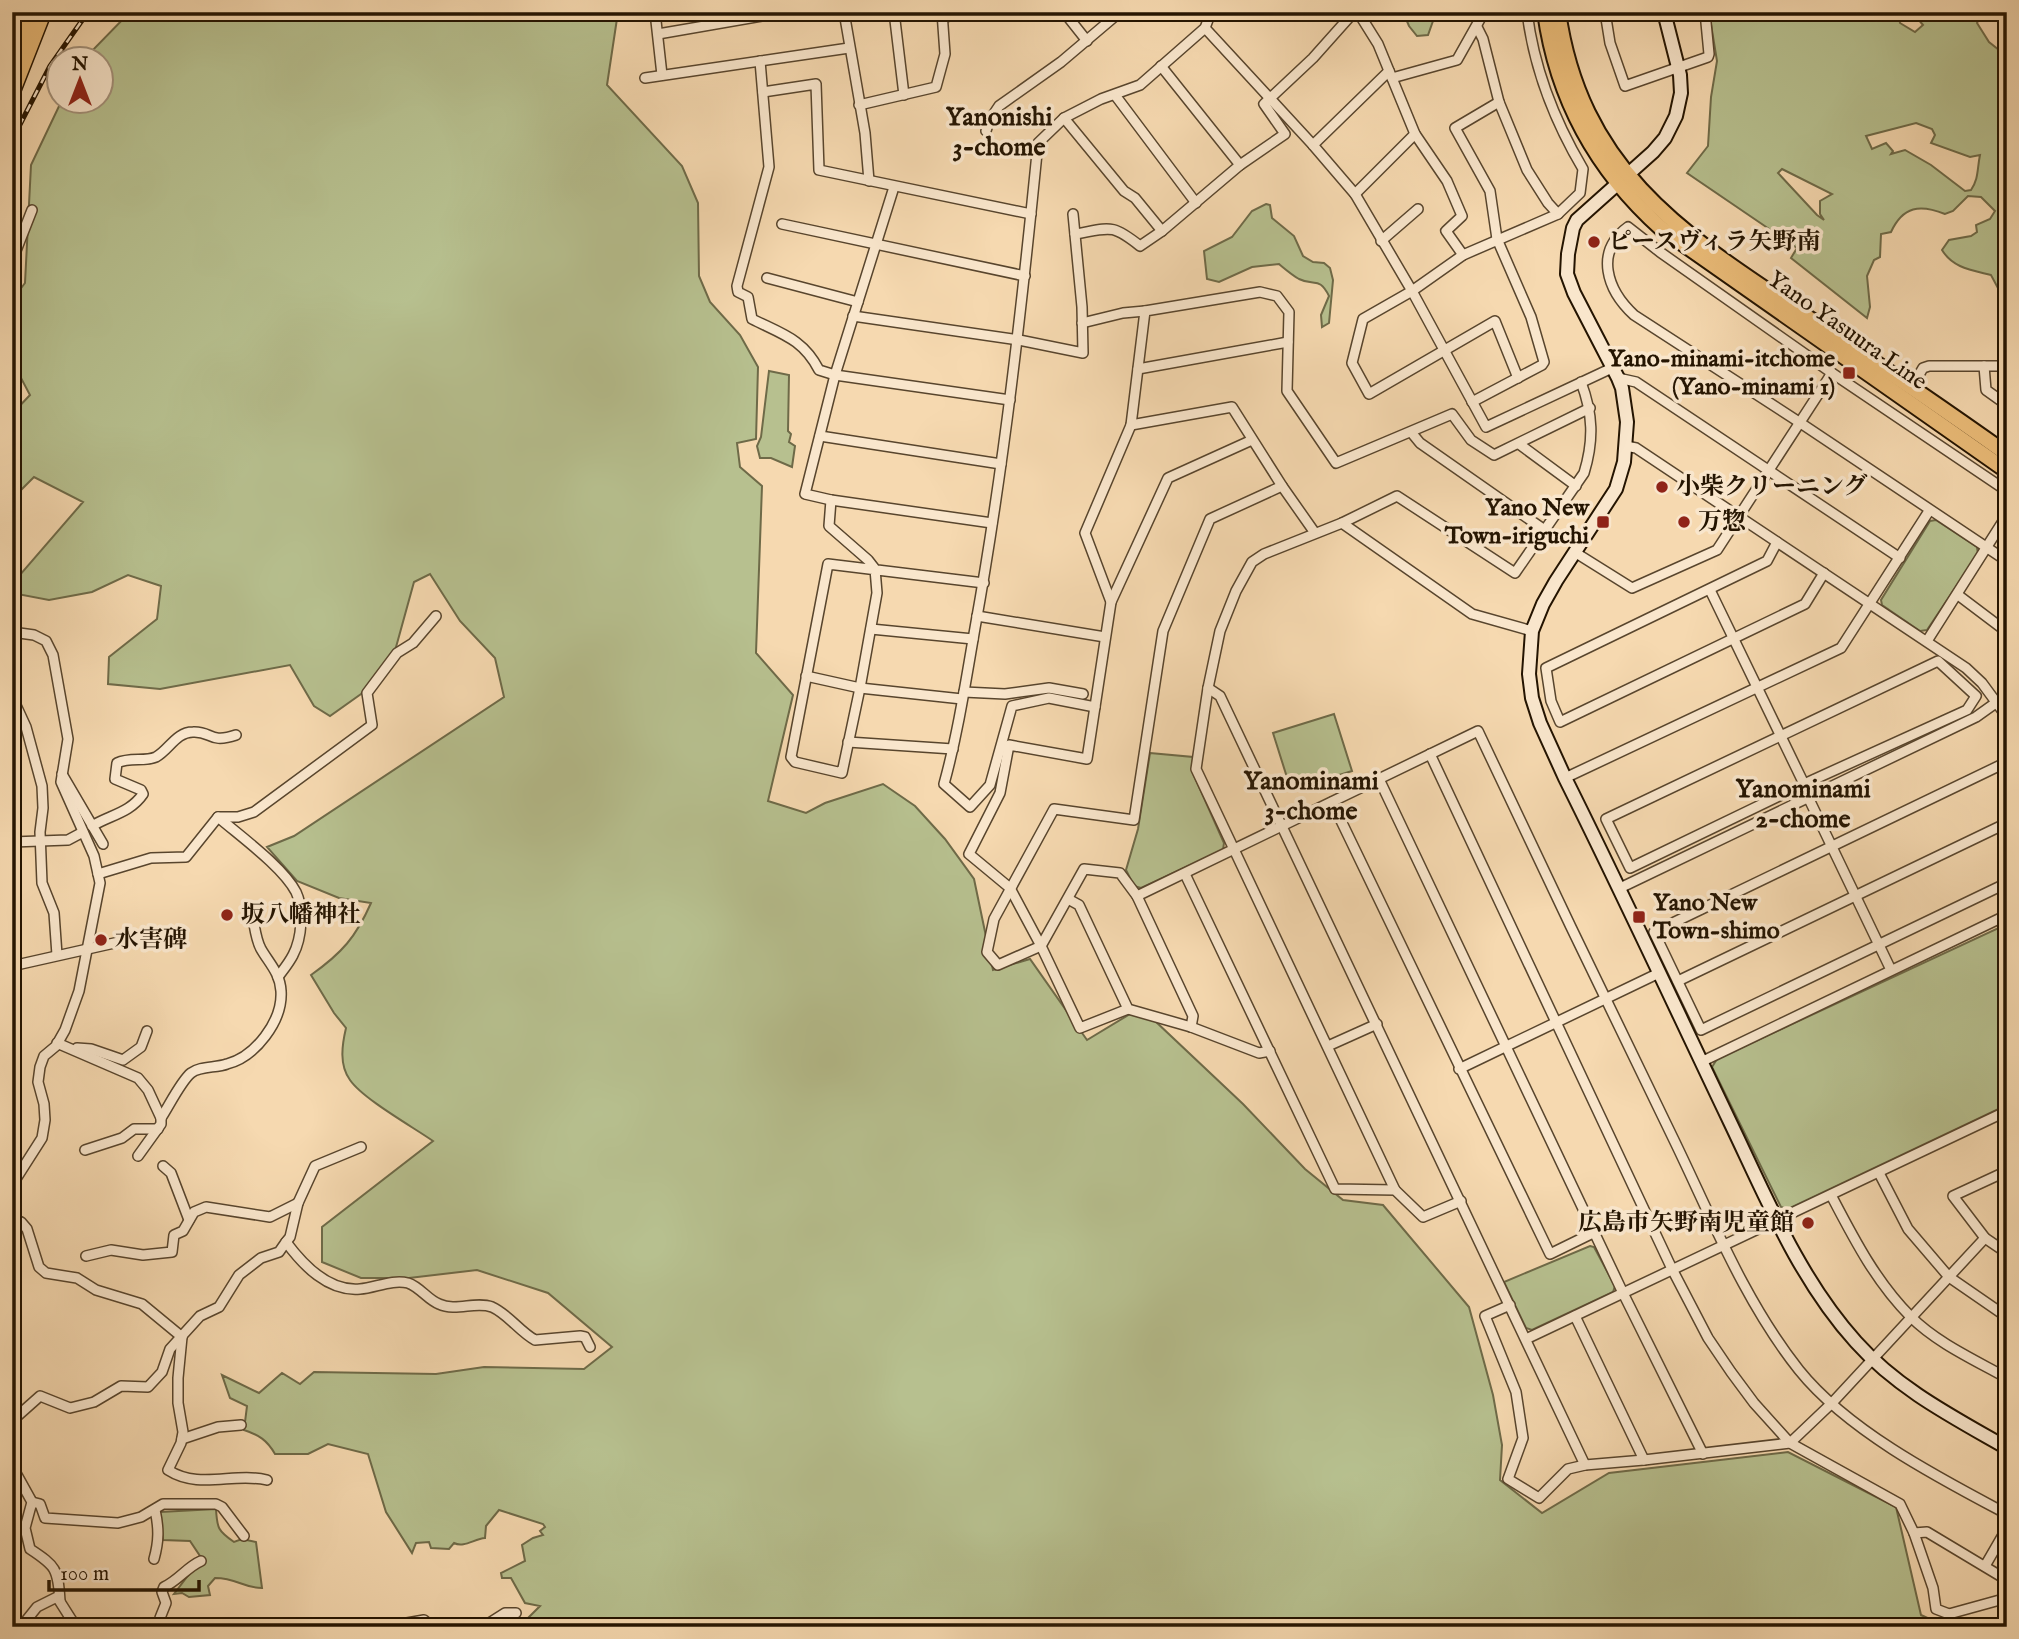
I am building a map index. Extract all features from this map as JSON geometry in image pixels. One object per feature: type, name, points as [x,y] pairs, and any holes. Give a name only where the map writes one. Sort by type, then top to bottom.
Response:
[{"type":"highway","points":[[12,61],[28,12]]},
{"type":"highway","points":[[12,91],[43,12]]},
{"type":"main road","name":"Yano Yasuura Line","points":[[1545,12],[1558,74],[1573,113],[1593,150],[1623,180],[1670,219],[1790,307],[1912,387],[2007,454]]},
{"type":"main road","name":"Yano Yasuura Line","points":[[1558,12],[1564,51],[1585,108],[1623,180],[1662,229],[2007,471]]},
{"type":"street","points":[[655,12],[662,75]]},
{"type":"street","points":[[658,34],[786,12]]},
{"type":"street","points":[[844,12],[869,181]]},
{"type":"street","points":[[894,12],[904,94]]},
{"type":"street","points":[[859,105],[936,87],[945,54],[942,15],[965,12]]},
{"type":"street","points":[[1063,12],[1087,41]]},
{"type":"street","points":[[986,131],[999,106],[1061,62],[1120,12]]},
{"type":"street","points":[[1095,707],[1049,698],[1012,706],[990,785],[970,807],[944,784],[953,750],[984,583],[1019,340],[1038,143],[1064,118],[1101,99],[1140,85],[1205,28],[1211,12]]},
{"type":"street","points":[[1075,234],[1107,228],[1121,230],[1140,246],[1162,231],[1240,164],[1285,134],[1264,104],[1357,12],[1378,44],[1415,134],[1447,181],[1462,216],[1446,231],[1463,255]]},
{"type":"street","points":[[1313,145],[1391,74],[1457,60],[1484,12]]},
{"type":"street","points":[[1509,12],[1527,13],[1542,82],[1566,140],[1583,169],[1580,193],[1558,214],[1463,255],[1412,291],[1363,319],[1352,363],[1370,394],[1495,321],[1518,378]]},
{"type":"street","points":[[1605,12],[1610,43],[1625,86],[1708,57],[1705,12]]},
{"type":"street","points":[[1664,12],[1679,67],[1681,93],[1676,116],[1660,145],[1623,180],[1593,203],[1577,220],[1570,238],[1566,263],[1574,293],[1622,388],[1627,422],[1626,446],[1616,489],[1543,604],[1532,631],[1529,674],[1532,698],[1540,723],[1565,778],[1777,1220],[1823,1300],[1856,1342],[1902,1385],[2007,1448]]},
{"type":"street","points":[[1477,27],[1483,39],[1499,102],[1527,170],[1558,214]]},
{"type":"street","points":[[1205,28],[1355,194],[1412,291],[1486,427],[1581,382],[1615,373],[1636,382],[1900,558]]},
{"type":"street","points":[[645,78],[849,48]]},
{"type":"street","points":[[760,61],[769,167],[737,286],[738,292],[748,297],[752,319],[798,342],[811,355],[819,370],[835,375],[1010,400]]},
{"type":"street","points":[[1161,66],[1240,164]]},
{"type":"street","points":[[763,92],[816,84],[819,170],[1031,214]]},
{"type":"street","points":[[1115,95],[1196,203]]},
{"type":"street","points":[[1472,402],[1544,362],[1531,317],[1497,239],[1490,191],[1455,128],[1499,102]]},
{"type":"street","points":[[1064,118],[1124,191],[1135,198],[1162,231]]},
{"type":"street","points":[[1355,194],[1415,134]]},
{"type":"street","points":[[894,187],[835,375],[805,494],[992,523]]},
{"type":"street","points":[[12,261],[32,209]]},
{"type":"street","points":[[1381,241],[1418,209]]},
{"type":"street","points":[[853,316],[1019,340],[1083,353],[1073,214]]},
{"type":"street","points":[[782,224],[1025,276]]},
{"type":"street","points":[[2007,491],[1832,373],[1660,252],[1629,227],[1619,234],[1611,246],[1607,270],[1615,291],[1634,315],[2007,561]]},
{"type":"street","points":[[767,278],[858,302]]},
{"type":"street","points":[[1082,323],[1123,313],[1260,292],[1277,296],[1289,312],[1287,391],[1336,463],[1452,414],[1471,440],[1494,455],[1590,408]]},
{"type":"street","points":[[1111,602],[1085,533],[1131,425],[1146,311]]},
{"type":"street","points":[[1138,369],[1288,342]]},
{"type":"street","points":[[1912,387],[1923,368],[1928,366],[2007,366]]},
{"type":"street","points":[[1984,366],[1986,390],[2007,405]]},
{"type":"street","points":[[1576,553],[1632,589],[1717,550],[1832,373]]},
{"type":"street","points":[[1461,1201],[1423,1217],[1395,1190],[1196,769],[1208,688],[1220,632],[1252,562],[1397,496],[1515,573],[1576,486],[1588,460],[1590,408],[1581,382]]},
{"type":"street","points":[[1131,425],[1232,407],[1315,533]]},
{"type":"street","points":[[1411,432],[1420,443],[1546,531]]},
{"type":"street","points":[[820,436],[1001,464]]},
{"type":"street","points":[[1252,440],[1168,478],[1111,602],[1087,760],[1009,745],[1000,793],[969,854],[1010,888],[1080,1028],[1128,1009],[1191,1027],[1259,1053],[1270,1051]]},
{"type":"street","points":[[1519,444],[1576,486]]},
{"type":"street","points":[[1626,446],[1636,448],[1966,668],[2007,717]]},
{"type":"street","points":[[1191,1027],[1193,1016],[1137,896],[1120,873],[1084,869],[1041,946],[998,965],[987,952],[994,919],[1054,809],[1134,820],[1163,631],[1210,519],[1282,486]]},
{"type":"street","points":[[831,500],[828,526],[868,559],[875,569],[877,593],[842,773],[794,762],[791,757],[828,564],[875,569],[984,583]]},
{"type":"street","points":[[1565,778],[1840,648],[1929,510]]},
{"type":"street","points":[[1927,641],[2007,515]]},
{"type":"street","points":[[1342,523],[1472,614],[1532,631]]},
{"type":"street","points":[[1777,542],[1767,561],[1546,668],[1551,701],[1560,722],[1805,604],[1824,573]]},
{"type":"street","points":[[1710,590],[1804,784]]},
{"type":"street","points":[[1958,595],[2007,632]]},
{"type":"street","points":[[218,817],[238,817],[254,812],[372,725],[367,693],[397,653],[413,643],[436,616]]},
{"type":"street","points":[[977,616],[1105,637]]},
{"type":"street","points":[[871,629],[973,639]]},
{"type":"street","points":[[12,1185],[42,1138],[45,1120],[38,1082],[40,1067],[44,1056],[65,1030],[79,991],[100,883],[94,856],[65,794],[61,772],[68,739],[53,654],[46,641],[34,635],[13,632],[13,702],[26,727],[42,786],[42,883],[54,913],[57,955]]},
{"type":"street","points":[[1938,661],[1976,696],[1967,710],[1804,784],[1630,868],[1606,819],[1780,736],[1938,661]]},
{"type":"street","points":[[806,676],[860,688],[963,695],[1005,694],[1049,688],[1083,694]]},
{"type":"street","points":[[1208,688],[1220,696],[1283,825],[1585,1465]]},
{"type":"street","points":[[1620,888],[1976,717],[1997,702]]},
{"type":"street","points":[[92,826],[135,806],[143,794],[141,790],[115,779],[117,763],[127,758],[154,757],[181,734],[194,731],[221,740],[236,735]]},
{"type":"street","points":[[1137,896],[1478,731],[1605,999],[1758,1311],[1800,1371],[1832,1403],[1869,1433],[1947,1482],[2007,1514]]},
{"type":"street","points":[[849,742],[953,750]]},
{"type":"street","points":[[1430,754],[1672,1269],[1708,1338],[1731,1372],[1754,1404],[1790,1443],[1900,1504],[1914,1533],[1933,1588],[1936,1609],[1949,1614],[2007,1598]]},
{"type":"street","points":[[2007,762],[1654,932],[1701,1030],[2007,883]]},
{"type":"street","points":[[61,772],[103,844]]},
{"type":"street","points":[[1379,779],[1623,1293],[1703,1454]]},
{"type":"street","points":[[1808,797],[1891,970]]},
{"type":"street","points":[[1332,802],[1550,1254],[1595,1232]]},
{"type":"street","points":[[98,874],[151,858],[186,857],[218,817]]},
{"type":"street","points":[[218,817],[284,875],[296,892],[299,903],[299,938],[293,954],[278,977]]},
{"type":"street","points":[[1678,981],[2007,822]]},
{"type":"street","points":[[12,842],[68,840],[83,832]]},
{"type":"street","points":[[1185,874],[1335,1189],[1395,1190]]},
{"type":"street","points":[[1068,899],[1079,905],[1128,1009]]},
{"type":"street","points":[[138,1156],[158,1129],[161,1118],[190,1074],[229,1064],[249,1053],[262,1040],[279,1007],[281,991],[278,977],[257,940],[250,907]]},
{"type":"street","points":[[1701,1062],[2007,915]]},
{"type":"street","points":[[12,966],[150,935]]},
{"type":"street","points":[[1459,1069],[1659,973]]},
{"type":"street","points":[[1328,1046],[1377,1024]]},
{"type":"street","points":[[68,1048],[91,1049],[123,1060],[141,1047],[147,1031]]},
{"type":"street","points":[[57,1043],[138,1077],[148,1090],[161,1118]]},
{"type":"street","points":[[1526,1339],[2007,1111]]},
{"type":"street","points":[[85,1150],[122,1138],[134,1129],[158,1129]]},
{"type":"street","points":[[12,1428],[13,1420],[40,1396],[70,1408],[94,1402],[121,1386],[148,1387],[162,1372],[170,1349],[200,1316],[219,1307],[239,1275],[261,1258],[279,1252],[290,1237],[298,1203],[315,1166],[361,1147]]},
{"type":"street","points":[[163,1166],[171,1173],[189,1220]]},
{"type":"street","points":[[2007,1171],[1953,1196],[1985,1238],[2007,1254]]},
{"type":"street","points":[[1879,1173],[1908,1229],[1948,1277],[2007,1317]]},
{"type":"street","points":[[1831,1195],[1864,1258],[1912,1318],[1941,1340],[2007,1378]]},
{"type":"street","points":[[86,1256],[111,1250],[143,1255],[172,1252],[174,1235],[183,1231],[194,1212],[206,1207],[270,1217],[298,1203]]},
{"type":"street","points":[[12,1218],[27,1229],[39,1268],[46,1273],[77,1278],[96,1290],[142,1304],[182,1336]]},
{"type":"street","points":[[1510,1305],[1485,1316],[1516,1392],[1523,1438],[1508,1479],[1539,1497],[1568,1469],[1585,1465],[1790,1443],[1832,1403],[1985,1238]]},
{"type":"street","points":[[286,1242],[305,1267],[317,1273],[324,1281],[360,1289],[379,1283],[407,1283],[438,1304],[452,1308],[471,1305],[493,1307],[535,1340],[580,1336],[585,1337],[590,1347]]},
{"type":"street","points":[[1575,1316],[1644,1460]]},
{"type":"street","points":[[182,1336],[178,1378],[182,1439],[169,1470],[179,1477],[218,1481],[244,1477],[267,1480]]},
{"type":"street","points":[[182,1439],[218,1427],[241,1425]]},
{"type":"street","points":[[12,1466],[32,1502],[25,1528],[30,1549],[53,1564],[58,1574],[60,1601]]},
{"type":"street","points":[[32,1502],[40,1504],[45,1518],[114,1523],[141,1517],[163,1504],[216,1504],[222,1507],[244,1536]]},
{"type":"street","points":[[154,1559],[159,1543],[155,1510]]},
{"type":"street","points":[[1985,1566],[2007,1528]]},
{"type":"street","points":[[1914,1533],[1927,1532],[2007,1580]]},
{"type":"street","points":[[163,1627],[160,1618],[166,1603],[162,1592],[164,1587],[175,1582],[192,1564],[201,1561]]},
{"type":"street","points":[[21,1627],[37,1607],[54,1597],[60,1601],[76,1627]]},
{"type":"street","points":[[483,1627],[505,1613],[516,1613]]},
{"type":"street","points":[[331,1627],[334,1623],[390,1626],[424,1620],[432,1627]]},
{"type":"green space","points":[[618,12],[607,85],[682,166],[698,203],[699,276],[710,302],[740,335],[758,367],[756,439],[737,443],[740,467],[762,486],[756,653],[793,695],[768,801],[806,813],[825,803],[883,784],[915,806],[945,839],[974,879],[993,970],[1030,959],[1087,1040],[1130,1014],[1155,1021],[1243,1104],[1305,1169],[1343,1200],[1383,1205],[1469,1307],[1493,1395],[1502,1445],[1500,1480],[1542,1513],[1609,1473],[1788,1452],[1896,1507],[1921,1615],[1947,1627],[519,1627],[540,1606],[525,1603],[511,1578],[502,1578],[501,1573],[525,1561],[522,1545],[543,1535],[540,1531],[545,1527],[543,1524],[499,1510],[486,1526],[485,1538],[465,1544],[454,1543],[449,1549],[431,1548],[429,1542],[416,1543],[412,1553],[386,1512],[368,1454],[328,1444],[308,1454],[275,1454],[262,1439],[244,1430],[247,1406],[230,1398],[222,1375],[259,1393],[282,1373],[300,1384],[314,1372],[436,1374],[484,1367],[584,1369],[612,1347],[548,1293],[477,1270],[409,1278],[361,1278],[322,1262],[322,1227],[433,1141],[377,1104],[350,1080],[343,1061],[346,1028],[311,975],[347,944],[360,926],[371,903],[339,898],[297,881],[267,847],[294,836],[504,697],[495,658],[460,621],[430,574],[414,582],[393,658],[361,694],[330,716],[314,706],[290,665],[160,689],[108,684],[109,657],[157,619],[161,586],[128,575],[92,592],[49,600],[12,593],[12,584],[83,502],[34,477],[12,499],[12,414],[30,395],[12,361],[12,300],[25,283],[31,165],[54,116],[116,116],[116,46],[97,46],[129,13]]},
{"type":"green space","points":[[1403,12],[1431,12],[1433,21],[1428,35],[1417,36]]},
{"type":"green space","points":[[1709,12],[1898,12],[1900,23],[1915,32],[1923,25],[1912,12],[1982,12],[1977,23],[1989,42],[2004,54],[2007,53],[2007,305],[1991,275],[1957,265],[1942,250],[1949,240],[1971,236],[1977,232],[1976,225],[1990,219],[1995,211],[1981,197],[1968,196],[1953,211],[1945,214],[1920,208],[1907,212],[1891,232],[1881,234],[1880,257],[1874,260],[1867,276],[1870,307],[1867,318],[1791,258],[1797,248],[1687,173],[1708,146],[1711,97],[1717,61]],"holes":[[[1916,123],[1932,129],[1935,135],[1931,143],[1970,157],[1980,155],[1977,177],[1971,190],[1965,191],[1931,165],[1905,150],[1891,154],[1893,151],[1886,143],[1872,149],[1866,136]],[[1782,169],[1832,194],[1820,201],[1820,214],[1824,220],[1778,173]]]},
{"type":"green space","points":[[1266,204],[1270,205],[1272,218],[1294,236],[1303,256],[1313,262],[1324,263],[1330,268],[1333,280],[1329,323],[1322,327],[1321,315],[1329,296],[1325,290],[1319,284],[1299,279],[1279,264],[1252,267],[1219,282],[1207,279],[1204,251],[1232,237],[1252,211]]},
{"type":"green space","points":[[769,371],[789,375],[788,431],[791,434],[789,442],[795,446],[792,467],[771,458],[760,458],[757,446],[761,437]]},
{"type":"green space","points":[[1936,520],[1977,547],[1978,554],[1927,630],[1920,631],[1882,605],[1881,600],[1930,521]]},
{"type":"green space","points":[[1334,714],[1352,771],[1291,790],[1273,733]]},
{"type":"green space","points":[[1150,753],[1193,757],[1192,771],[1224,843],[1223,850],[1141,888],[1134,886],[1126,870],[1138,829]]},
{"type":"green space","points":[[2007,924],[2007,1105],[1788,1209],[1781,1207],[1712,1067],[1717,1059]]},
{"type":"green space","points":[[1590,1246],[1594,1247],[1615,1286],[1613,1292],[1532,1330],[1526,1328],[1504,1282]]},
{"type":"green space","points":[[216,1509],[219,1528],[225,1535],[234,1542],[242,1539],[256,1542],[262,1588],[215,1578],[208,1586],[210,1595],[189,1597],[182,1593],[174,1594],[193,1569],[204,1562],[190,1541],[163,1540],[160,1512]]},
{"type":"railway","points":[[12,140],[50,66],[88,12]]},
{"type":"place","name":"ピースヴィラ矢野南","points":[[1594,242]]},
{"type":"place","name":"Yano-minami-itchome (Yano-minami 1)","points":[[1849,373]]},
{"type":"place","name":"小柴クリーニング","points":[[1662,487]]},
{"type":"place","name":"Yano New Town-iriguchi","points":[[1603,522]]},
{"type":"place","name":"万惣","points":[[1684,522]]},
{"type":"place","name":"坂八幡神社","points":[[227,915]]},
{"type":"place","name":"Yano New Town-shimo","points":[[1639,917]]},
{"type":"place","name":"水害碑","points":[[101,940]]},
{"type":"place","name":"広島市矢野南児童館","points":[[1808,1223]]},
{"type":"district","name":"Yanonishi 3-chome","points":[[999,132]]},
{"type":"district","name":"Yanominami 3-chome","points":[[1311,796]]},
{"type":"district","name":"Yanominami 2-chome","points":[[1803,804]]}]
